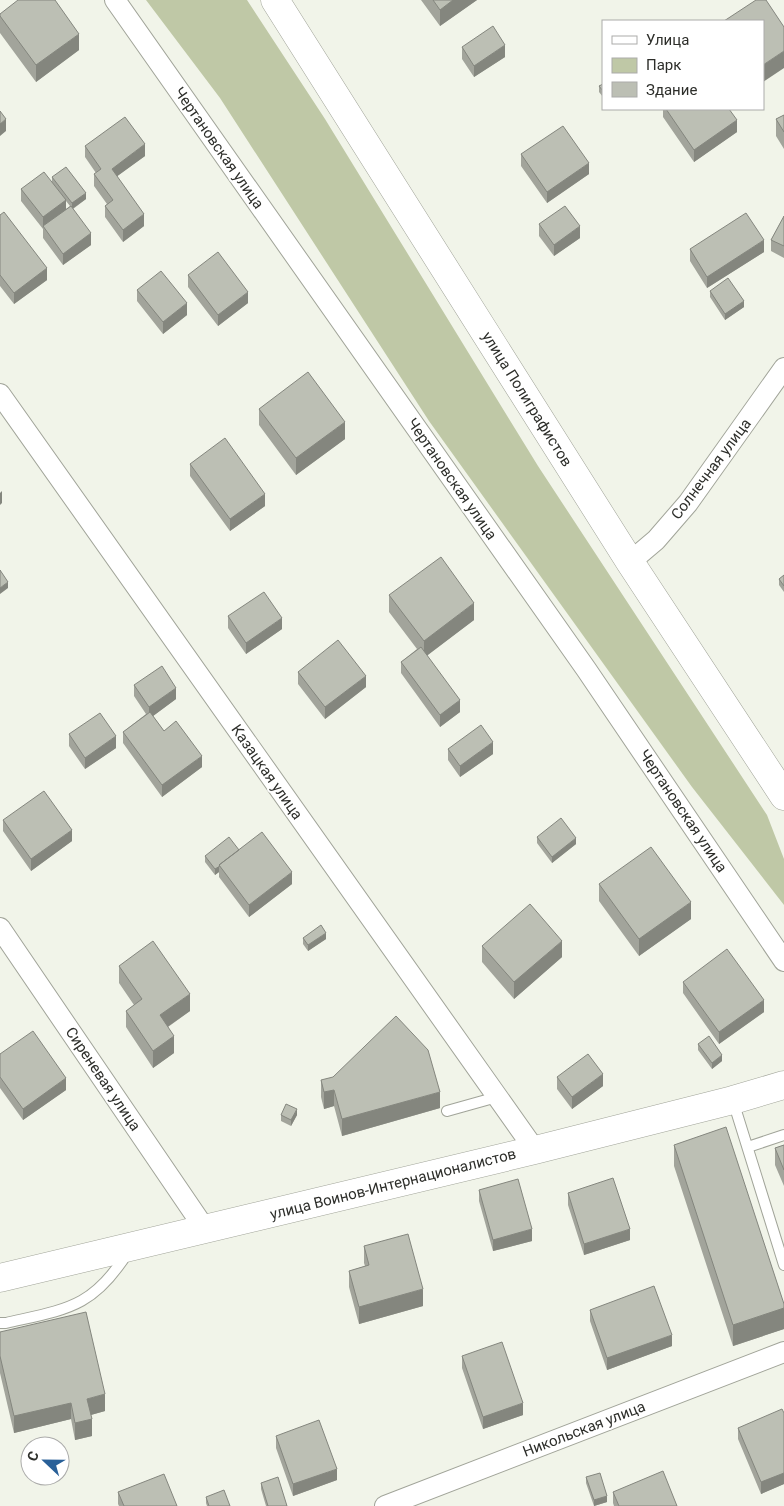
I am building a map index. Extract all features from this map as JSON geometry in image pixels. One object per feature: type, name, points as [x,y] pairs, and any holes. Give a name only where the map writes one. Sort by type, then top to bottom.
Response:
[{"type":"street","name":"Чертановская улица","points":[[114,0],[586,669],[784,961]]},
{"type":"street","name":"улица Полиграфистов","points":[[275,0],[630,562],[784,796]]},
{"type":"street","name":"Солнечная улица","points":[[630,562],[656,540],[688,503],[784,368]]},
{"type":"street","name":"Казацкая улица","points":[[0,394],[535,1150]]},
{"type":"street","name":"Сиреневая улица","points":[[0,928],[205,1229]]},
{"type":"street","name":"улица Воинов-Интернационалистов","points":[[0,1278],[535,1150],[733,1100],[784,1085]]},
{"type":"street","name":"Никольская улица","points":[[384,1506],[784,1352]]},
{"type":"lane","points":[[447,1111],[497,1097]]},
{"type":"lane","points":[[733,1100],[784,1266]]},
{"type":"lane","points":[[748,1147],[784,1135]]},
{"type":"lane","points":[[0,1323],[65,1309],[90,1297],[105,1284],[132,1246]]},
{"type":"green space","points":[[146,0],[247,0],[325,119],[538,466],[767,815],[784,859],[784,905],[692,787],[429,421],[220,98]]},
{"type":"building","points":[[18,0],[55,0],[79,34],[36,65],[0,16]]},
{"type":"building","points":[[433,0],[453,0],[440,10]]},
{"type":"building","points":[[756,0],[766,0],[784,27],[784,51],[764,64],[764,20],[726,20]]},
{"type":"building","points":[[493,26],[505,45],[474,66],[462,47]]},
{"type":"building","points":[[667,110],[730,110],[737,120],[694,150]]},
{"type":"building","points":[[0,111],[6,119],[0,124]]},
{"type":"building","points":[[784,115],[784,132],[776,119]]},
{"type":"building","points":[[125,117],[145,144],[112,169],[144,214],[123,230],[105,206],[113,200],[94,174],[101,169],[85,146]]},
{"type":"building","points":[[563,126],[589,163],[547,192],[521,154]]},
{"type":"building","points":[[66,167],[86,193],[72,203],[52,177]]},
{"type":"building","points":[[44,172],[66,200],[43,217],[21,189]]},
{"type":"building","points":[[71,206],[91,233],[63,254],[43,226]]},
{"type":"building","points":[[565,206],[580,226],[554,245],[539,224]]},
{"type":"building","points":[[4,212],[47,268],[14,293],[0,275],[0,215]]},
{"type":"building","points":[[746,213],[764,240],[707,277],[690,249]]},
{"type":"building","points":[[784,216],[784,246],[771,240]]},
{"type":"building","points":[[218,252],[248,292],[218,315],[188,275]]},
{"type":"building","points":[[161,271],[187,303],[163,322],[137,290]]},
{"type":"building","points":[[728,278],[744,301],[725,314],[710,291]]},
{"type":"building","points":[[308,372],[345,422],[296,458],[259,409]]},
{"type":"building","points":[[225,438],[265,494],[230,519],[190,464]]},
{"type":"building","points":[[441,557],[474,603],[424,641],[389,595]]},
{"type":"building","points":[[0,570],[8,582],[0,588]]},
{"type":"building","points":[[784,575],[784,586],[779,579]]},
{"type":"building","points":[[264,592],[282,618],[246,643],[228,616]]},
{"type":"building","points":[[338,640],[366,676],[325,707],[298,672]]},
{"type":"building","points":[[421,647],[460,700],[440,715],[401,662]]},
{"type":"building","points":[[162,666],[176,688],[149,707],[134,685]]},
{"type":"building","points":[[150,712],[164,731],[176,721],[202,756],[162,785],[123,732]]},
{"type":"building","points":[[100,713],[116,736],[85,758],[69,734]]},
{"type":"building","points":[[481,725],[493,742],[460,766],[448,749]]},
{"type":"building","points":[[44,791],[72,830],[31,859],[3,820]]},
{"type":"building","points":[[561,818],[576,838],[552,857],[537,837]]},
{"type":"building","points":[[262,832],[292,872],[249,905],[219,865]]},
{"type":"building","points":[[229,837],[239,850],[215,869],[205,856]]},
{"type":"building","points":[[651,847],[691,902],[639,939],[599,884]]},
{"type":"building","points":[[530,904],[562,941],[514,982],[482,946]]},
{"type":"building","points":[[321,925],[326,933],[308,945],[303,938]]},
{"type":"building","points":[[153,941],[190,994],[160,1015],[174,1036],[153,1051],[126,1011],[142,999],[119,966]]},
{"type":"building","points":[[727,949],[764,1000],[719,1032],[683,982]]},
{"type":"building","points":[[396,1016],[428,1050],[440,1092],[342,1119],[334,1090],[324,1092],[321,1080],[333,1077]]},
{"type":"building","points":[[33,1031],[66,1078],[23,1109],[0,1077],[0,1054]]},
{"type":"building","points":[[709,1036],[722,1055],[712,1063],[698,1044]]},
{"type":"building","points":[[588,1054],[603,1074],[572,1097],[557,1077]]},
{"type":"building","points":[[286,1104],[297,1109],[291,1120],[281,1115]]},
{"type":"building","points":[[726,1127],[784,1304],[784,1308],[733,1325],[674,1145]]},
{"type":"building","points":[[784,1145],[784,1170],[775,1148]]},
{"type":"building","points":[[613,1178],[630,1229],[584,1244],[568,1193]]},
{"type":"building","points":[[518,1179],[532,1229],[493,1240],[479,1190]]},
{"type":"building","points":[[408,1234],[423,1289],[359,1307],[349,1271],[369,1265],[364,1246]]},
{"type":"building","points":[[654,1286],[672,1335],[607,1358],[590,1310]]},
{"type":"building","points":[[86,1312],[105,1394],[87,1399],[92,1419],[75,1423],[71,1403],[14,1416],[0,1356],[0,1332]]},
{"type":"building","points":[[502,1342],[523,1403],[483,1417],[462,1356]]},
{"type":"building","points":[[782,1409],[784,1413],[784,1473],[761,1482],[738,1428]]},
{"type":"building","points":[[319,1420],[337,1469],[293,1484],[276,1436]]},
{"type":"building","points":[[663,1471],[677,1506],[619,1506],[613,1492]]},
{"type":"building","points":[[600,1473],[607,1496],[594,1500],[586,1477]]},
{"type":"building","points":[[164,1474],[177,1506],[124,1506],[118,1492]]},
{"type":"building","points":[[278,1477],[287,1506],[268,1506],[261,1483]]},
{"type":"building","points":[[224,1490],[230,1506],[209,1506],[206,1497]]}]
